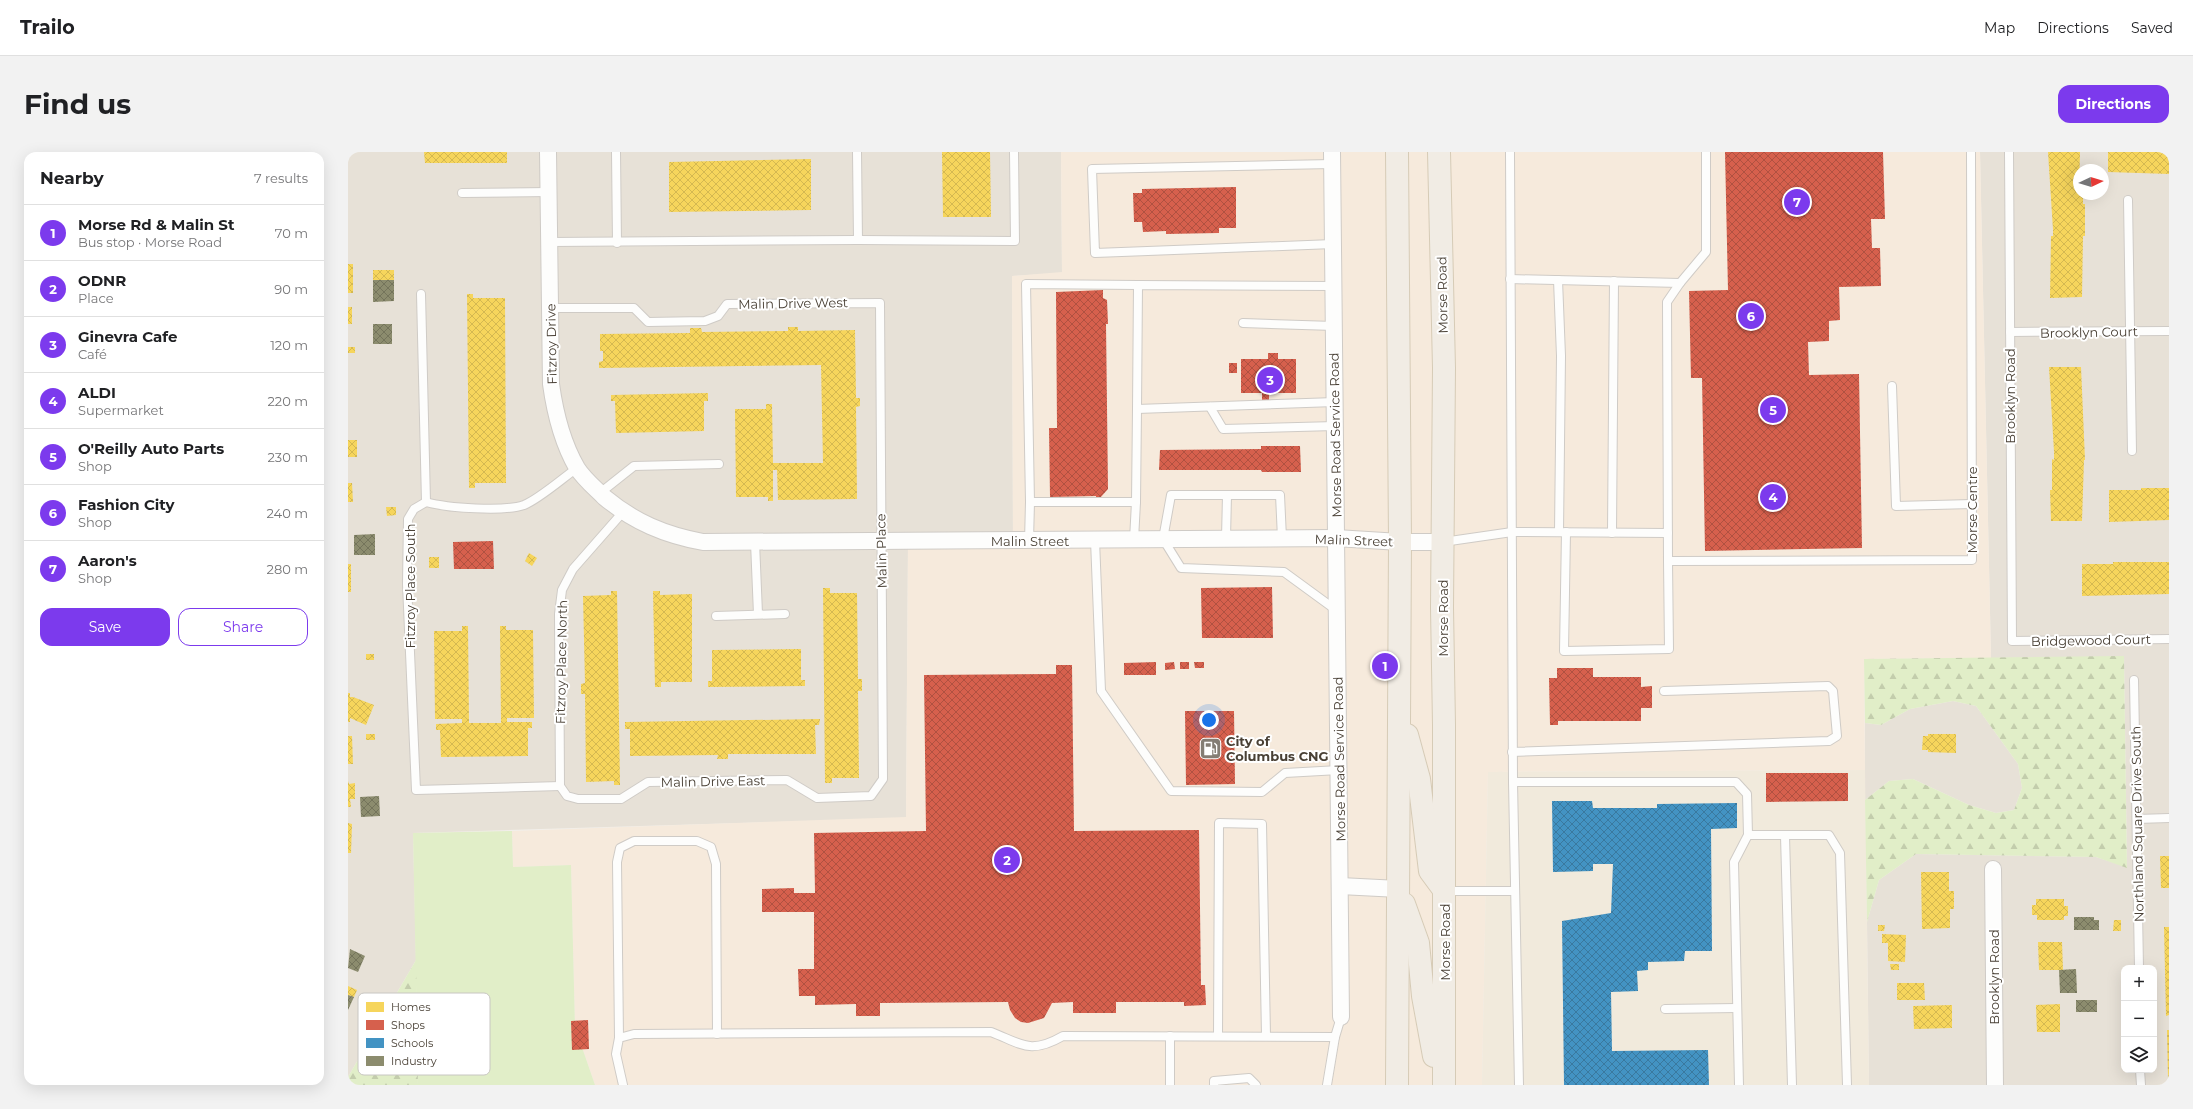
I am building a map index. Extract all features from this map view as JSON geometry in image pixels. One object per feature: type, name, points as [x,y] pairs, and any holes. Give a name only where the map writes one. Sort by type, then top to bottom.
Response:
[{"type":"main road","points":[[1397,152],[1400,542],[1397,1085]]},
{"type":"main road","name":"Morse Road","points":[[1439,152],[1444,368],[1442,608],[1445,891],[1444,1085]]},
{"type":"main road","points":[[1399,707],[1418,779],[1430,871],[1445,891]]},
{"type":"main road","points":[[1399,889],[1418,943],[1423,996],[1438,1085]]},
{"type":"street","name":"Fitzroy Drive","points":[[548,152],[551,384],[554,409],[563,437],[577,468],[600,493],[623,512]]},
{"type":"street","name":"Morse Road Service Road","points":[[1332,158],[1341,1017]]},
{"type":"street","name":"Malin Street","points":[[623,512],[648,526],[677,537],[703,542],[1336,538],[1400,542],[1443,542]]},
{"type":"street","name":"Brooklyn Road","points":[[1993,869],[1995,1085]]},
{"type":"street","points":[[1340,886],[1399,889]]},
{"type":"lane","points":[[616,152],[617,243]]},
{"type":"lane","points":[[857,152],[858,240]]},
{"type":"lane","points":[[550,242],[617,243],[858,240],[1015,241],[1014,152]]},
{"type":"lane","points":[[1510,152],[1512,752],[1519,1085]]},
{"type":"lane","points":[[1558,280],[1561,356],[1564,651],[1669,649],[1667,302],[1680,283],[1706,252],[1706,152]]},
{"type":"lane","name":"Morse Centre","points":[[1668,561],[1972,560],[1971,152]]},
{"type":"lane","name":"Brooklyn Road","points":[[2009,152],[2012,641]]},
{"type":"lane","points":[[1332,158],[1092,169],[1095,253],[1333,244]]},
{"type":"lane","points":[[462,193],[549,192]]},
{"type":"lane","points":[[2128,200],[2132,451]]},
{"type":"lane","points":[[1510,279],[1680,283]]},
{"type":"lane","points":[[1612,533],[1614,281]]},
{"type":"lane","points":[[1029,541],[1030,502],[1026,284],[1334,286]]},
{"type":"lane","points":[[1134,540],[1136,502],[1138,285]]},
{"type":"lane","points":[[421,294],[426,502],[440,506],[512,508],[525,504],[577,468]]},
{"type":"lane","name":"Malin Drive West","points":[[550,308],[634,308],[648,322],[705,321],[718,316],[727,304],[880,303]]},
{"type":"lane","name":"Malin Place","points":[[871,796],[883,778],[880,542],[880,303]]},
{"type":"lane","points":[[1243,323],[1334,326]]},
{"type":"lane","name":"Brooklyn Court","points":[[2010,332],[2169,331]]},
{"type":"lane","points":[[1892,386],[1896,506],[1972,504]]},
{"type":"lane","points":[[1137,409],[1335,402]]},
{"type":"lane","points":[[1210,406],[1224,429],[1335,426]]},
{"type":"lane","points":[[600,493],[634,466],[719,464]]},
{"type":"lane","points":[[1282,538],[1280,495],[1171,495],[1163,539],[1181,568],[1284,572],[1337,610]]},
{"type":"lane","points":[[1226,538],[1227,495]]},
{"type":"lane","name":"Fitzroy Place South","points":[[426,502],[414,509],[408,519],[407,584],[416,790],[560,786]]},
{"type":"lane","points":[[1030,502],[1136,502]]},
{"type":"lane","name":"Fitzroy Place North","points":[[560,786],[559,614],[562,590],[573,569],[623,512]]},
{"type":"lane","points":[[1443,542],[1512,532],[1668,533]]},
{"type":"lane","points":[[1096,540],[1101,691],[1171,791],[1262,792],[1285,772],[1339,770]]},
{"type":"lane","points":[[755,542],[758,614]]},
{"type":"lane","points":[[716,616],[785,614]]},
{"type":"lane","name":"Bridgewood Court","points":[[2012,641],[2169,639]]},
{"type":"lane","name":"Northland Square Drive South","points":[[2134,680],[2139,965]]},
{"type":"lane","points":[[1512,752],[1829,741],[1837,736],[1833,691],[1828,686],[1664,691]]},
{"type":"lane","name":"Malin Drive East","points":[[560,786],[567,796],[578,799],[621,799],[648,782],[788,780],[817,798],[871,796]]},
{"type":"lane","points":[[1513,782],[1736,782],[1747,794],[1748,835],[1734,862],[1739,1085]]},
{"type":"lane","points":[[2137,819],[2169,818]]},
{"type":"lane","points":[[1218,1036],[1219,823],[1262,824],[1266,1036]]},
{"type":"lane","points":[[1748,835],[1830,835],[1840,853],[1847,1085]]},
{"type":"lane","points":[[1784,836],[1792,1085]]},
{"type":"lane","points":[[623,1085],[616,1054],[619,1038],[617,862],[620,848],[634,841],[697,841],[712,848],[716,864],[717,1034]]},
{"type":"lane","points":[[1445,891],[1514,891]]},
{"type":"lane","points":[[1666,1009],[1737,1008]]},
{"type":"lane","points":[[1327,1085],[1335,1037],[1341,1017]]},
{"type":"lane","points":[[619,1038],[634,1034],[991,1032],[1012,1043],[1025,1046],[1051,1043],[1063,1036],[1335,1037]]},
{"type":"lane","points":[[1170,1036],[1170,1085]]},
{"type":"lane","points":[[2140,1073],[2141,1085]]},
{"type":"lane","points":[[1214,1085],[1214,1081],[1249,1078],[1256,1085]]},
{"type":"shaded area","points":[[348,152],[1061,152],[1062,273],[1012,276],[1013,543],[908,544],[906,818],[413,833],[416,960],[397,993],[358,993],[358,1060],[348,1077]]},
{"type":"shaded area","points":[[1061,152],[1980,152],[1991,658],[1864,659],[1865,770],[1488,772],[1482,1085],[595,1085],[575,1027],[571,865],[513,867],[512,831],[906,817],[908,544],[1013,543],[1012,276],[1062,272]]},
{"type":"shaded area","points":[[1980,152],[2169,152],[2169,1085],[1869,1085],[1867,922],[1879,880],[1916,854],[2096,857],[2127,867],[2124,657],[1991,658]]},
{"type":"shaded area","points":[[1953,701],[1976,706],[2018,764],[2022,788],[2014,810],[1996,813],[1969,805],[1913,779],[1889,781],[1865,800],[1865,723],[1881,725],[1910,709]]},
{"type":"shaded area","points":[[1865,770],[1869,1085],[1482,1085],[1488,772]]},
{"type":"green space","points":[[2124,656],[2127,868],[2096,857],[1916,854],[1879,880],[1867,922],[1865,800],[1889,781],[1913,779],[1969,805],[1996,813],[2014,810],[2022,788],[2018,764],[1976,706],[1953,701],[1910,709],[1881,725],[1865,723],[1864,659]]},
{"type":"green space","points":[[512,831],[513,867],[571,865],[575,1027],[595,1085],[418,1085],[418,1075],[490,1075],[490,993],[416,993],[413,833]]},
{"type":"green space","points":[[416,960],[417,993],[397,993]]},
{"type":"green space","points":[[358,1060],[358,1075],[418,1075],[418,1085],[348,1085],[348,1077]]},
{"type":"building: Homes","points":[[424,152],[507,152],[507,163],[425,163]]},
{"type":"building: Homes","points":[[942,152],[990,152],[991,217],[943,217]]},
{"type":"building: Homes","points":[[2048,152],[2080,152],[2080,164],[2073,164],[2073,200],[2083,200],[2083,204],[2085,204],[2082,297],[2050,298],[2051,236],[2053,236]]},
{"type":"building: Homes","points":[[2108,152],[2169,152],[2169,174],[2109,172]]},
{"type":"building: Homes","points":[[811,159],[811,210],[669,212],[669,162]]},
{"type":"building: Homes","points":[[348,264],[353,264],[353,293],[348,293]]},
{"type":"building: Homes","points":[[373,270],[394,270],[394,280],[373,280]]},
{"type":"building: Homes","points":[[467,294],[473,294],[473,298],[505,298],[506,483],[475,483],[475,488],[469,488]]},
{"type":"building: Homes","points":[[348,307],[352,307],[352,324],[348,324]]},
{"type":"building: Homes","points":[[788,327],[798,327],[798,331],[855,330],[856,398],[860,398],[860,406],[856,407],[857,499],[778,500],[777,470],[773,470],[773,501],[768,501],[768,497],[736,497],[735,409],[766,409],[766,404],[772,404],[773,463],[823,463],[821,365],[599,368],[599,362],[603,361],[603,351],[600,351],[600,334],[690,333],[690,328],[701,328],[702,332],[788,331]]},
{"type":"building: Homes","points":[[348,347],[355,347],[355,353],[348,353]]},
{"type":"building: Homes","points":[[2049,367],[2081,367],[2085,460],[2082,521],[2051,521],[2050,490],[2052,490],[2052,459],[2054,460],[2054,452]]},
{"type":"building: Homes","points":[[708,393],[708,401],[704,401],[704,431],[616,433],[615,401],[611,401],[611,395]]},
{"type":"building: Homes","points":[[348,440],[357,440],[357,457],[348,457]]},
{"type":"building: Homes","points":[[348,483],[352,483],[353,502],[348,502]]},
{"type":"building: Homes","points":[[2141,488],[2169,488],[2169,520],[2109,522],[2109,490],[2141,490]]},
{"type":"building: Homes","points":[[386,507],[396,507],[396,515],[387,516]]},
{"type":"building: Homes","points":[[529,553],[537,558],[532,566],[525,561]]},
{"type":"building: Homes","points":[[429,557],[439,557],[439,568],[429,568]]},
{"type":"building: Homes","points":[[2113,562],[2169,562],[2169,594],[2082,596],[2082,564],[2113,564]]},
{"type":"building: Homes","points":[[348,564],[351,564],[351,592],[348,592]]},
{"type":"building: Homes","points":[[823,588],[830,588],[830,593],[857,593],[858,679],[862,679],[862,691],[858,691],[859,778],[832,778],[832,783],[825,783]]},
{"type":"building: Homes","points":[[611,591],[617,591],[620,785],[614,785],[614,781],[586,782],[585,694],[581,694],[581,684],[585,683],[583,596],[611,595]]},
{"type":"building: Homes","points":[[653,591],[660,591],[660,595],[692,594],[692,682],[661,682],[661,687],[655,687]]},
{"type":"building: Homes","points":[[462,626],[468,626],[469,723],[501,723],[500,626],[506,626],[506,630],[533,630],[534,718],[507,718],[507,722],[532,722],[532,728],[528,728],[528,756],[441,757],[440,730],[436,730],[436,724],[462,723],[462,719],[435,719],[434,631],[462,631]]},
{"type":"building: Homes","points":[[801,649],[801,680],[805,680],[805,686],[708,687],[708,681],[712,681],[712,650]]},
{"type":"building: Homes","points":[[366,654],[374,654],[374,660],[366,660]]},
{"type":"building: Homes","points":[[348,693],[350,693],[350,697],[374,705],[366,725],[350,718],[350,722],[348,722]]},
{"type":"building: Homes","points":[[820,719],[819,725],[815,725],[816,754],[728,754],[728,759],[717,759],[718,755],[630,756],[630,729],[625,729],[625,722]]},
{"type":"building: Homes","points":[[366,734],[375,734],[375,740],[366,740]]},
{"type":"building: Homes","points":[[1928,734],[1956,734],[1956,753],[1928,752],[1928,750],[1922,750],[1923,736],[1928,736]]},
{"type":"building: Homes","points":[[348,736],[352,736],[353,764],[348,764]]},
{"type":"building: Homes","points":[[348,781],[349,784],[355,783],[355,799],[350,799],[351,807],[348,807]]},
{"type":"building: Homes","points":[[348,823],[352,824],[351,853],[348,853]]},
{"type":"building: Homes","points":[[2160,856],[2169,856],[2169,888],[2161,888]]},
{"type":"building: Homes","points":[[1921,872],[1949,872],[1949,891],[1954,891],[1954,909],[1950,909],[1950,928],[1922,929]]},
{"type":"building: Homes","points":[[2036,899],[2064,899],[2064,906],[2068,906],[2068,916],[2064,916],[2064,920],[2037,920],[2037,915],[2032,915],[2032,905],[2036,905]]},
{"type":"building: Homes","points":[[2114,920],[2121,920],[2121,931],[2113,931]]},
{"type":"building: Homes","points":[[1878,925],[1885,925],[1884,931],[1878,931]]},
{"type":"building: Homes","points":[[2164,927],[2169,927],[2169,1015],[2166,1016]]},
{"type":"building: Homes","points":[[1882,934],[1906,935],[1905,962],[1888,961],[1888,943],[1882,943]]},
{"type":"building: Homes","points":[[2038,942],[2062,942],[2063,970],[2039,970]]},
{"type":"building: Homes","points":[[1890,964],[1899,964],[1899,970],[1891,970]]},
{"type":"building: Homes","points":[[1897,983],[1924,983],[1925,1000],[1897,1000]]},
{"type":"building: Homes","points":[[348,986],[357,990],[354,997],[348,995]]},
{"type":"building: Homes","points":[[2060,1004],[2060,1032],[2037,1032],[2036,1005]]},
{"type":"building: Homes","points":[[1952,1005],[1952,1028],[1914,1029],[1913,1006]]},
{"type":"building: Homes","points":[[2167,1030],[2169,1030],[2169,1079],[2168,1079]]},
{"type":"building: Shops","points":[[1725,152],[1883,152],[1885,219],[1871,219],[1872,248],[1880,248],[1881,286],[1839,287],[1840,320],[1829,321],[1829,341],[1808,342],[1809,375],[1859,374],[1862,548],[1705,551],[1702,378],[1691,378],[1689,291],[1728,290]]},
{"type":"building: Shops","points":[[1236,187],[1236,228],[1219,228],[1219,233],[1166,234],[1166,231],[1143,232],[1142,222],[1134,222],[1133,193],[1142,193],[1142,189]]},
{"type":"building: Shops","points":[[1103,290],[1103,298],[1107,300],[1108,324],[1106,324],[1108,489],[1100,498],[1096,498],[1096,496],[1050,497],[1049,428],[1057,428],[1056,292]]},
{"type":"building: Shops","points":[[1268,353],[1278,353],[1278,359],[1296,359],[1296,393],[1269,393],[1269,400],[1262,400],[1262,393],[1241,393],[1241,359],[1268,359]]},
{"type":"building: Shops","points":[[1229,363],[1237,363],[1237,373],[1229,373]]},
{"type":"building: Shops","points":[[1261,446],[1300,446],[1301,472],[1262,472],[1261,470],[1159,470],[1160,450],[1261,449]]},
{"type":"building: Shops","points":[[493,541],[494,569],[454,569],[453,542]]},
{"type":"building: Shops","points":[[1272,587],[1273,638],[1202,638],[1201,588]]},
{"type":"building: Shops","points":[[1156,662],[1156,675],[1124,675],[1124,663]]},
{"type":"building: Shops","points":[[1174,662],[1175,669],[1165,670],[1165,663]]},
{"type":"building: Shops","points":[[1180,662],[1189,662],[1189,669],[1180,669]]},
{"type":"building: Shops","points":[[1194,662],[1204,662],[1204,668],[1195,668]]},
{"type":"building: Shops","points":[[1056,665],[1072,665],[1074,831],[1199,830],[1201,985],[1205,985],[1206,1005],[1184,1006],[1184,1002],[1116,1002],[1116,1013],[1073,1013],[1073,1002],[1052,1003],[1044,1018],[1028,1023],[1021,1022],[1015,1018],[1010,1010],[1008,1002],[880,1003],[880,1016],[856,1016],[856,1004],[815,1005],[815,996],[799,996],[798,969],[814,969],[814,912],[762,912],[762,889],[794,888],[794,893],[815,893],[814,833],[926,831],[924,675],[1056,674]]},
{"type":"building: Shops","points":[[1557,668],[1593,668],[1593,677],[1641,677],[1641,687],[1652,686],[1652,708],[1641,708],[1641,721],[1558,721],[1558,725],[1550,725],[1549,678],[1557,678]]},
{"type":"building: Shops","name":"City of Columbus CNG","points":[[1185,711],[1234,711],[1235,784],[1186,785]]},
{"type":"building: Shops","points":[[1766,773],[1848,773],[1848,801],[1766,802]]},
{"type":"building: Shops","points":[[588,1020],[589,1049],[572,1050],[571,1021]]},
{"type":"building: Schools","points":[[1552,801],[1592,801],[1593,808],[1657,808],[1657,804],[1737,803],[1737,828],[1711,829],[1712,951],[1685,951],[1684,961],[1648,962],[1648,970],[1637,971],[1638,991],[1611,992],[1612,1051],[1708,1050],[1709,1085],[1564,1085],[1562,921],[1611,913],[1613,864],[1593,864],[1593,871],[1553,872]]},
{"type":"building: Industry","points":[[373,280],[394,280],[394,301],[373,302]]},
{"type":"building: Industry","points":[[373,324],[392,324],[392,344],[373,344]]},
{"type":"building: Industry","points":[[375,534],[375,555],[354,555],[354,535]]},
{"type":"building: Industry","points":[[379,796],[380,816],[361,817],[360,797]]},
{"type":"building: Industry","points":[[2074,917],[2094,917],[2094,920],[2099,920],[2099,930],[2074,930]]},
{"type":"building: Industry","points":[[350,949],[365,956],[358,972],[348,968]]},
{"type":"building: Industry","points":[[2076,969],[2077,993],[2060,993],[2059,970]]},
{"type":"building: Industry","points":[[348,995],[354,997],[348,1010]]},
{"type":"building: Industry","points":[[2076,1000],[2097,1000],[2097,1012],[2076,1012]]},
{"type":"place","name":"Aaron's","points":[[1797,202]]},
{"type":"place","name":"Fashion City","points":[[1751,316]]},
{"type":"place","name":"Ginevra Cafe","points":[[1270,380]]},
{"type":"place","name":"O'Reilly Auto Parts","points":[[1773,410]]},
{"type":"place","name":"ALDI","points":[[1773,497]]},
{"type":"place","name":"Morse Rd & Malin St","points":[[1385,666]]},
{"type":"place","name":"City of Columbus CNG","points":[[1210,748]]},
{"type":"place","name":"ODNR","points":[[1007,860]]}]
